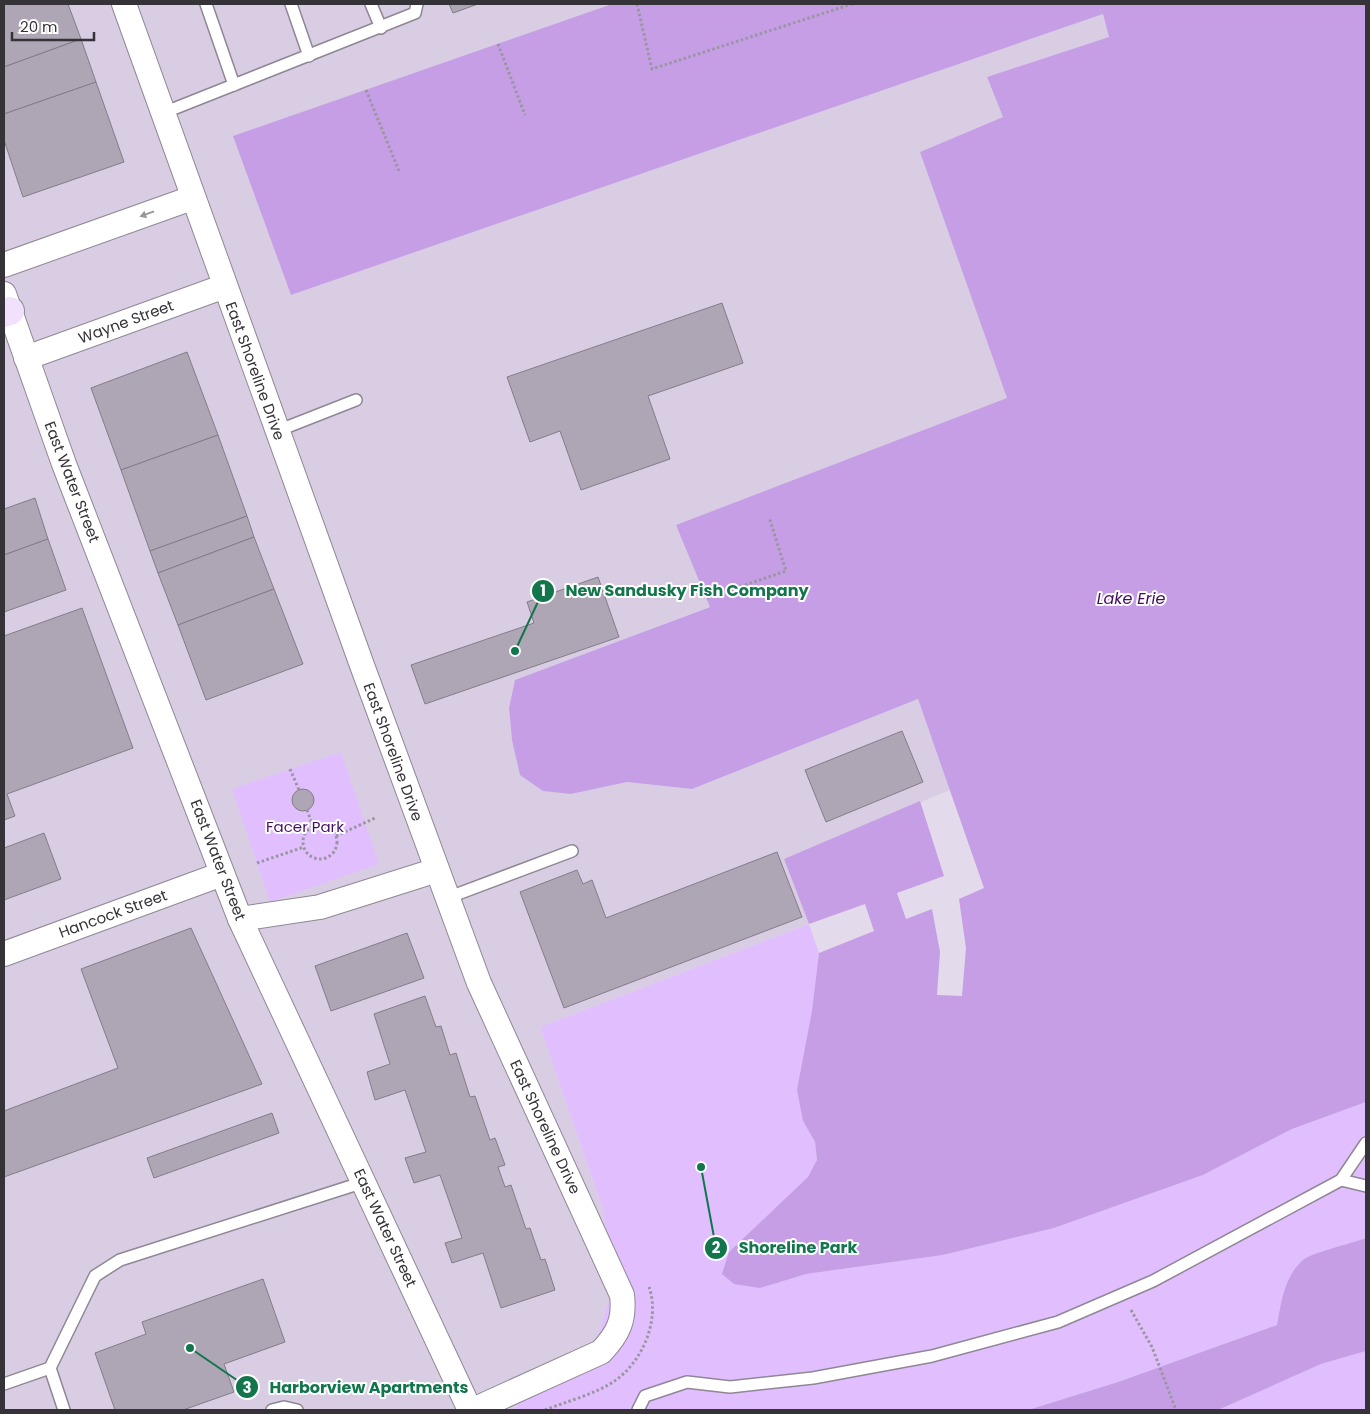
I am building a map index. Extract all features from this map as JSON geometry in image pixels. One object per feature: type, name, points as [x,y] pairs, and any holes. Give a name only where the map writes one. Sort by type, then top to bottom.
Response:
[{"type":"street","name":"East Shoreline Drive","points":[[124,4],[276,431],[479,983],[622,1295],[624,1310],[622,1325],[614,1338],[600,1352],[471,1410]]},
{"type":"street","points":[[4,265],[192,198]]},
{"type":"street","name":"Wayne Street","points":[[26,358],[225,286]]},
{"type":"street","name":"East Water Street","points":[[6,306],[64,464],[240,919],[471,1410]]},
{"type":"street","points":[[240,919],[320,907],[437,870]]},
{"type":"street","name":"Hancock Street","points":[[4,954],[222,874]]},
{"type":"lane","points":[[206,4],[234,85]]},
{"type":"lane","points":[[291,4],[309,56]]},
{"type":"lane","points":[[372,4],[380,28]]},
{"type":"lane","points":[[163,114],[415,13],[418,4]]},
{"type":"lane","points":[[276,431],[356,400]]},
{"type":"lane","points":[[447,898],[572,851]]},
{"type":"lane","points":[[638,1410],[645,1396],[687,1382],[730,1387],[813,1378],[932,1356],[1058,1322],[1153,1281],[1342,1180],[1366,1143]]},
{"type":"lane","points":[[1342,1180],[1366,1186]]},
{"type":"lane","points":[[64,1410],[50,1368],[95,1276],[120,1260],[364,1182]]},
{"type":"lane","points":[[4,1384],[50,1368]]},
{"type":"lane","points":[[272,1410],[284,1407],[297,1410]]},
{"type":"path","points":[[637,4],[652,69],[852,4]]},
{"type":"path","points":[[498,44],[525,115]]},
{"type":"path","points":[[366,90],[399,171]]},
{"type":"path","points":[[707,598],[786,571],[769,517]]},
{"type":"path","points":[[290,770],[299,790]]},
{"type":"path","points":[[307,810],[313,826]]},
{"type":"path","points":[[336,836],[375,818]]},
{"type":"path","points":[[324,825],[333,831],[336,836],[336,847],[324,858],[313,857],[304,847],[305,834],[313,826],[324,825]]},
{"type":"path","points":[[257,863],[304,847]]},
{"type":"path","points":[[1122,1294],[1152,1348],[1176,1410]]},
{"type":"shaded area","points":[[4,4],[612,4],[234,136],[291,295],[1103,14],[1109,37],[987,77],[1003,117],[920,152],[1007,398],[676,525],[711,606],[515,681],[509,708],[512,740],[571,794],[627,782],[692,789],[918,699],[950,790],[784,859],[809,924],[540,1027],[603,1210],[614,1285],[593,1350],[518,1402],[515,1410],[4,1410]]},
{"type":"green space","name":"Facer Park","points":[[341,752],[379,864],[270,902],[232,789]]},
{"type":"green space","points":[[809,924],[819,953],[803,1121],[815,1142],[817,1160],[760,1288],[806,1274],[943,1255],[1054,1228],[1203,1175],[1292,1129],[1366,1102],[1366,1238],[1304,1259],[1280,1308],[1277,1325],[1118,1382],[1028,1410],[515,1410],[518,1402],[593,1350],[614,1285],[603,1210],[540,1027]]},
{"type":"green space","points":[[1366,1351],[1366,1410],[1218,1410],[1321,1364]]},
{"type":"water","name":"Lake Erie","points":[[612,4],[1366,4],[1366,1102],[1292,1129],[1203,1175],[1054,1228],[943,1255],[806,1274],[760,1288],[734,1284],[722,1274],[729,1252],[808,1177],[817,1160],[815,1142],[803,1121],[797,1090],[812,1011],[819,953],[874,931],[865,904],[809,924],[784,859],[920,801],[944,876],[897,893],[906,919],[932,909],[940,952],[937,995],[962,996],[966,948],[959,899],[984,888],[918,699],[692,789],[627,782],[571,794],[543,791],[520,775],[512,740],[509,708],[515,680],[710,607],[676,525],[1007,398],[920,152],[1003,117],[987,77],[1109,37],[1103,14],[291,295],[233,136]]},
{"type":"water","points":[[1366,1238],[1366,1351],[1321,1364],[1218,1410],[1028,1410],[1118,1382],[1277,1325],[1287,1282],[1303,1260],[1323,1251]]},
{"type":"building","points":[[4,4],[68,4],[81,39],[4,67]]},
{"type":"building","points":[[449,4],[478,4],[453,13]]},
{"type":"building","points":[[81,39],[96,82],[4,114],[4,67]]},
{"type":"building","points":[[96,82],[124,162],[23,197],[4,140],[4,114]]},
{"type":"building","points":[[722,303],[743,363],[648,396],[670,459],[581,490],[560,431],[530,442],[507,377]]},
{"type":"building","points":[[187,352],[218,435],[121,470],[91,388]]},
{"type":"building","points":[[218,435],[247,516],[150,551],[121,470]]},
{"type":"building","points":[[35,498],[48,539],[4,555],[4,509]]},
{"type":"building","points":[[247,516],[254,537],[158,573],[150,551]]},
{"type":"building","points":[[254,537],[274,589],[178,625],[158,573]]},
{"type":"building","points":[[48,539],[66,590],[4,612],[4,555]]},
{"type":"building","points":[[598,577],[619,637],[425,704],[411,665],[534,623],[527,602]]},
{"type":"building","points":[[274,589],[303,664],[206,700],[178,625]]},
{"type":"building","points":[[82,608],[133,748],[7,794],[15,816],[4,820],[4,636]]},
{"type":"building","points":[[902,731],[923,782],[826,822],[805,770]]},
{"type":"building","points":[[303,789],[311,792],[314,800],[311,808],[303,811],[295,808],[292,800],[295,792]]},
{"type":"building","points":[[44,833],[61,879],[4,900],[4,848]]},
{"type":"building","points":[[777,852],[802,917],[564,1008],[520,892],[577,870],[583,884],[592,880],[606,918]]},
{"type":"building","points":[[191,928],[262,1084],[4,1177],[4,1111],[118,1068],[81,969]]},
{"type":"building","points":[[407,933],[424,978],[331,1011],[315,966]]},
{"type":"building","points":[[425,996],[436,1027],[441,1026],[450,1055],[456,1053],[470,1097],[475,1096],[490,1140],[495,1138],[505,1165],[498,1167],[505,1187],[511,1185],[526,1229],[530,1228],[541,1260],[545,1259],[555,1290],[501,1308],[483,1253],[452,1263],[445,1243],[462,1238],[440,1175],[414,1183],[405,1158],[426,1152],[405,1090],[375,1100],[367,1072],[390,1064],[374,1014]]},
{"type":"building","points":[[272,1113],[279,1133],[154,1178],[147,1158]]},
{"type":"building","points":[[263,1279],[285,1342],[224,1364],[234,1392],[183,1410],[115,1410],[95,1353],[146,1334],[142,1322]]},
{"type":"place","name":"New Sandusky Fish Company","points":[[515,651]]},
{"type":"place","name":"Shoreline Park","points":[[701,1167]]},
{"type":"place","name":"Harborview Apartments","points":[[190,1348]]}]
